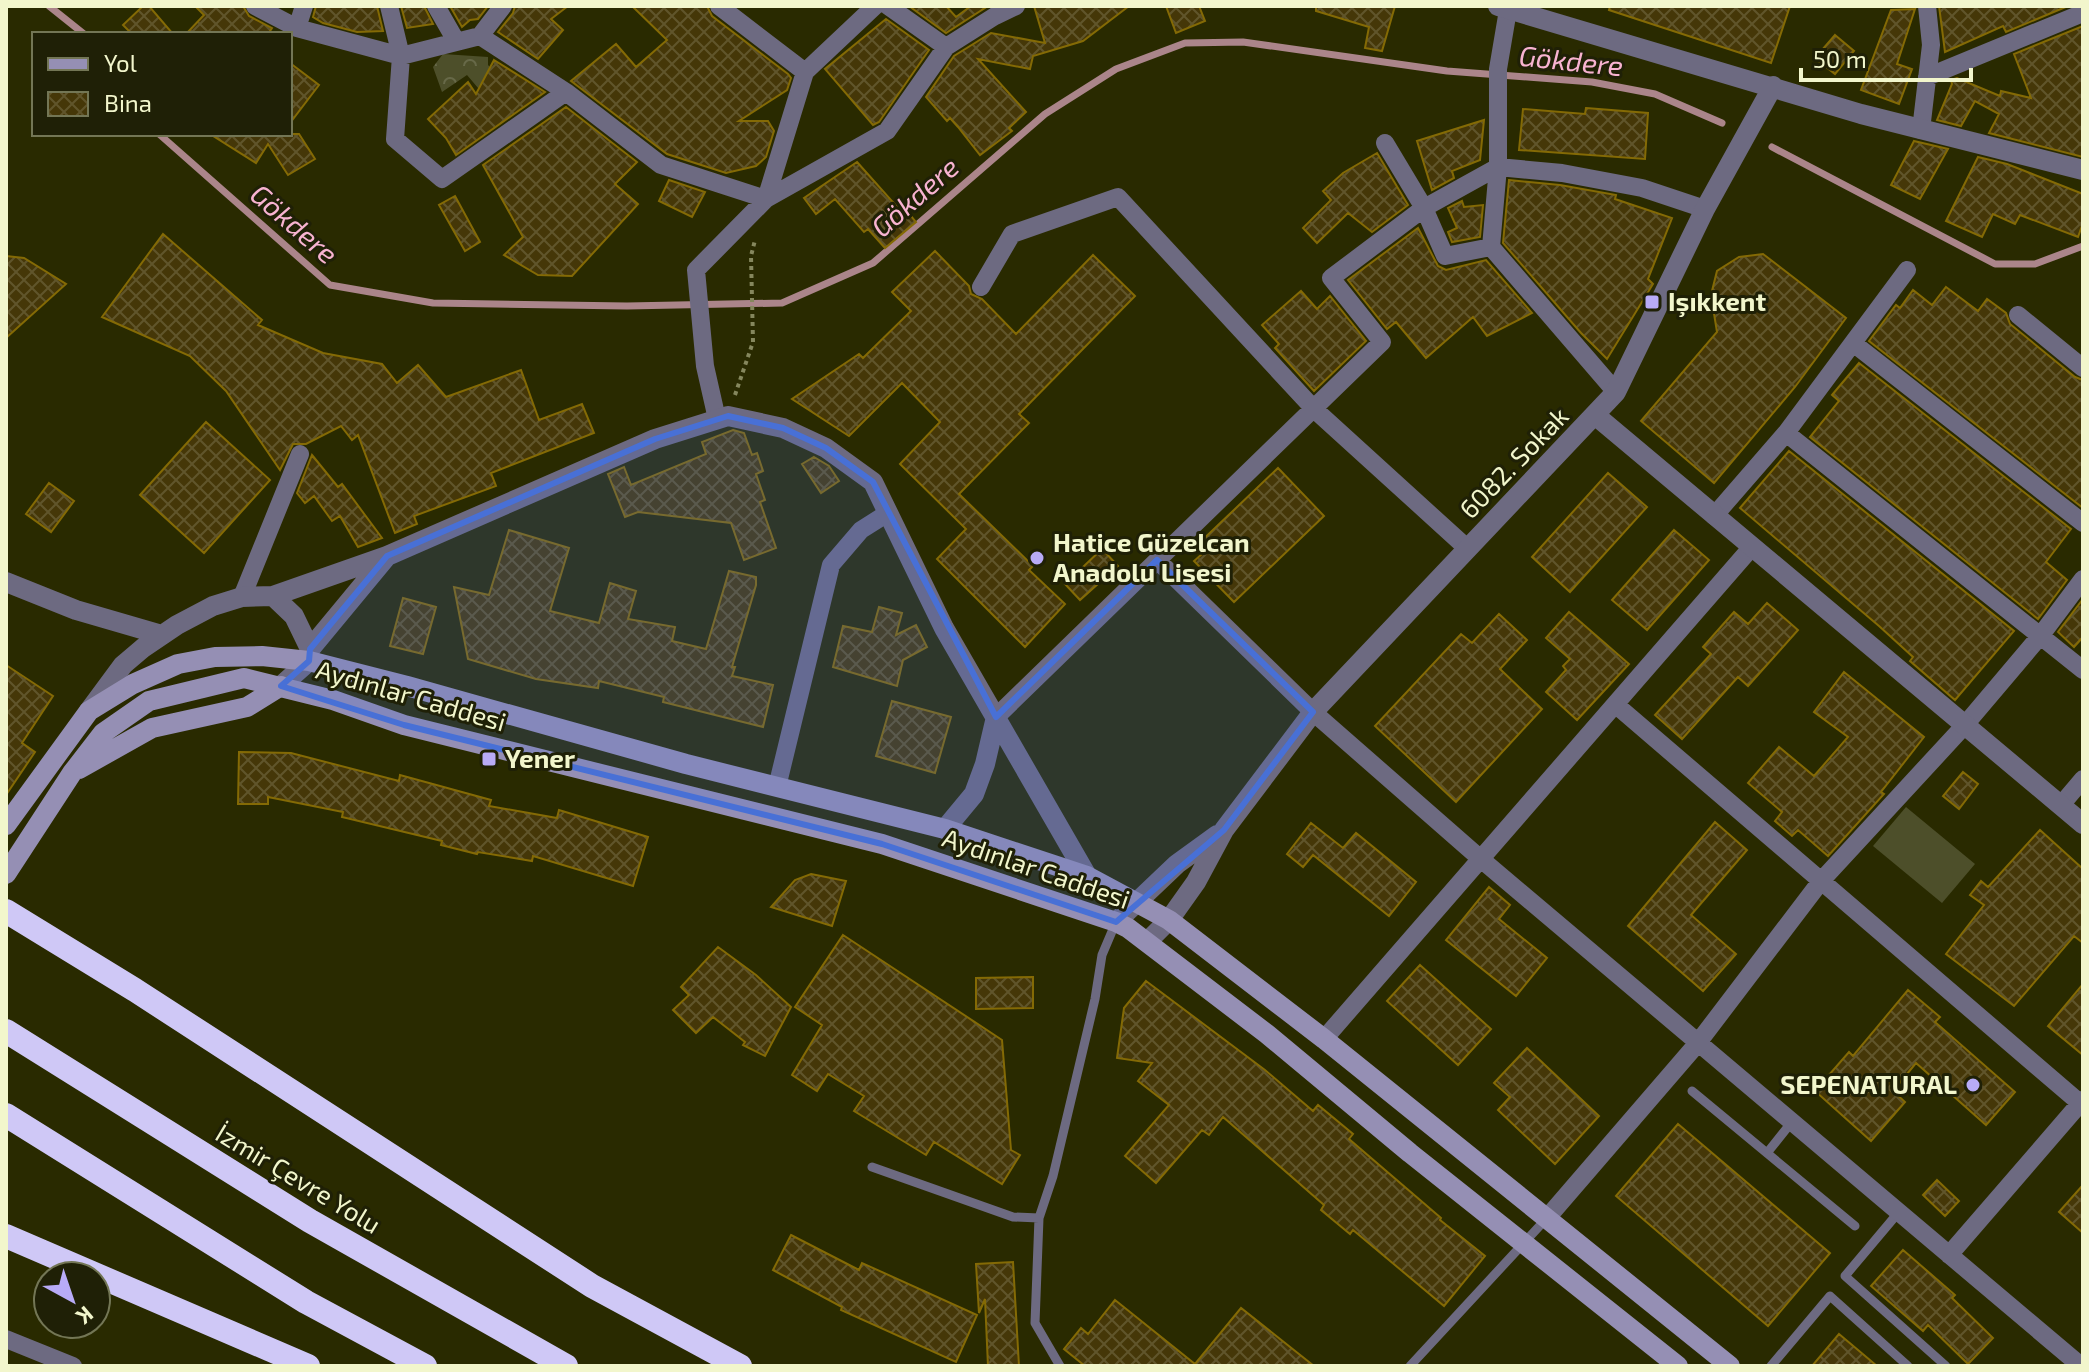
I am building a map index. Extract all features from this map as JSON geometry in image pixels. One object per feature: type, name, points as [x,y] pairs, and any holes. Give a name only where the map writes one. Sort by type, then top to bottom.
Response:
[{"type":"highway","points":[[6,911],[135,990],[592,1286],[740,1366]]},
{"type":"highway","name":"İzmir Çevre Yolu","points":[[6,1031],[310,1221],[566,1366]]},
{"type":"highway","points":[[6,1115],[306,1302],[425,1366]]},
{"type":"highway","points":[[6,1236],[308,1366]]},
{"type":"main road","name":"Aydınlar Caddesi","points":[[6,825],[89,711],[133,684],[178,664],[215,657],[310,655],[777,787],[945,829],[1087,876],[1169,920],[1324,1039],[1730,1366]]},
{"type":"main road","name":"Aydınlar Caddesi","points":[[6,874],[72,773],[103,733],[149,701],[244,678],[333,700],[404,725],[882,844],[1116,922],[1147,942],[1267,1034],[1678,1366]]},
{"type":"main road","points":[[72,773],[152,728],[247,707],[281,686]]},
{"type":"street","points":[[255,6],[297,28],[401,56],[480,36],[503,6]]},
{"type":"street","points":[[297,28],[304,6]]},
{"type":"street","points":[[389,6],[401,56],[395,139],[442,179],[566,92]]},
{"type":"street","points":[[436,6],[456,41]]},
{"type":"street","points":[[719,6],[805,72]]},
{"type":"street","points":[[766,199],[805,72],[875,6]]},
{"type":"street","points":[[888,6],[946,47]]},
{"type":"street","points":[[722,418],[705,366],[696,270],[766,199],[887,131],[946,47],[1016,6]]},
{"type":"street","points":[[1921,130],[1931,45],[1927,6]]},
{"type":"street","points":[[1616,392],[1491,247],[1498,167],[1498,69],[1503,8],[1921,130],[2083,170]]},
{"type":"street","points":[[1927,77],[2083,13]]},
{"type":"street","points":[[480,36],[566,92],[661,165],[766,199]]},
{"type":"street","name":"6082. Sokak","points":[[1224,830],[1313,712],[1616,392],[1705,209],[1773,86]]},
{"type":"street","points":[[1385,143],[1424,208],[1445,256],[1491,247]]},
{"type":"street","points":[[945,829],[974,794],[996,717],[1382,342],[1331,278],[1424,208],[1498,167],[1562,173],[1642,188],[1705,209]]},
{"type":"street","points":[[981,287],[1012,234],[1118,197],[1314,409],[1468,549]]},
{"type":"street","points":[[1714,516],[1786,433],[1907,270]]},
{"type":"street","points":[[2018,315],[2083,368]]},
{"type":"street","points":[[1853,343],[2083,523]]},
{"type":"street","points":[[1595,415],[2083,824]]},
{"type":"street","points":[[89,711],[123,665],[162,635],[213,606],[242,597],[273,596],[387,556],[655,439],[722,418],[783,428],[826,448],[873,482],[944,628],[1087,876]]},
{"type":"street","points":[[1786,433],[2083,670]]},
{"type":"street","points":[[242,597],[300,454]]},
{"type":"street","points":[[777,787],[831,565],[861,530],[888,513]]},
{"type":"street","points":[[1324,1039],[1751,548]]},
{"type":"street","points":[[281,686],[310,655],[387,556]]},
{"type":"street","points":[[1157,560],[1313,712],[1482,860],[2081,1366]]},
{"type":"street","points":[[1547,1218],[1697,1044],[1821,881],[1964,726],[2041,635],[2083,579]]},
{"type":"street","points":[[6,582],[76,610],[162,635]]},
{"type":"street","points":[[273,596],[294,616],[310,655]]},
{"type":"street","points":[[1616,705],[2082,1102],[1949,1255]]},
{"type":"street","points":[[2061,805],[2083,779]]},
{"type":"street","points":[[1116,922],[1177,864],[1224,830]]},
{"type":"street","points":[[1147,942],[1169,920],[1196,882],[1224,830]]},
{"type":"street","points":[[6,1339],[73,1366]]},
{"type":"lane","points":[[1060,1366],[1035,1323],[1039,1218],[1053,1176],[1095,999],[1102,955],[1116,922]]},
{"type":"lane","points":[[1692,1091],[1855,1226]]},
{"type":"lane","points":[[1767,1153],[1791,1123]]},
{"type":"lane","points":[[872,1167],[1013,1217],[1039,1218]]},
{"type":"lane","points":[[1898,1213],[1845,1276],[1946,1366]]},
{"type":"lane","points":[[1410,1366],[1547,1218]]},
{"type":"lane","points":[[1771,1366],[1830,1296],[1908,1366]]},
{"type":"path","points":[[722,418],[753,342],[751,256]]},
{"type":"highlighted area","points":[[728,416],[783,428],[826,448],[873,482],[996,717],[1157,560],[1313,712],[1224,830],[1116,922],[882,844],[404,725],[281,686],[309,661],[310,649],[387,556],[655,439]]},
{"type":"green space","points":[[443,54],[488,57],[488,65],[508,87],[490,102],[467,75],[442,92],[433,67]]},
{"type":"green space","points":[[1906,807],[1975,864],[1942,903],[1873,846]]},
{"type":"building","points":[[143,6],[149,6],[171,32],[130,32],[123,25]]},
{"type":"building","points":[[195,6],[243,6],[249,16],[272,28],[269,32],[188,32],[204,15]]},
{"type":"building","points":[[316,6],[377,6],[383,31],[357,32],[323,23],[313,17]]},
{"type":"building","points":[[401,6],[424,6],[433,24],[407,28]]},
{"type":"building","points":[[450,6],[488,6],[478,19],[470,20],[462,27]]},
{"type":"building","points":[[515,6],[568,6],[551,19],[563,30],[538,59],[498,32]]},
{"type":"building","points":[[632,6],[707,6],[712,16],[788,74],[791,78],[787,90],[739,121],[768,121],[774,131],[766,157],[756,166],[726,173],[667,154],[571,81],[616,44],[636,67],[667,40]]},
{"type":"building","points":[[909,6],[946,6],[956,17],[971,6],[988,6],[946,33]]},
{"type":"building","points":[[1034,6],[1129,6],[1083,41],[1033,56],[1030,69],[978,59],[1026,112],[1009,128],[1012,131],[980,155],[950,118],[947,121],[926,97],[954,56],[991,33],[1045,43]]},
{"type":"building","points":[[1166,6],[1199,6],[1205,21],[1176,33]]},
{"type":"building","points":[[1316,6],[1395,6],[1382,51],[1365,48],[1369,27],[1316,11]]},
{"type":"building","points":[[1610,6],[1790,6],[1771,63],[1609,10]]},
{"type":"building","points":[[1939,6],[2068,6],[2006,32],[2003,26],[1945,52]]},
{"type":"building","points":[[1915,9],[1897,64],[1912,69],[1899,104],[1861,90],[1891,10]]},
{"type":"building","points":[[886,19],[929,50],[879,122],[873,125],[825,69]]},
{"type":"building","points":[[2083,26],[2083,157],[1989,133],[1999,114],[1975,101],[1961,126],[1937,120],[1951,80],[1957,78],[2000,96],[2001,91],[2031,98],[2014,54]]},
{"type":"building","points":[[1835,35],[1854,51],[1835,74],[1815,58]]},
{"type":"building","points":[[494,60],[545,92],[456,155],[446,138],[428,119],[468,82],[476,94]]},
{"type":"building","points":[[292,65],[319,85],[292,120]]},
{"type":"building","points":[[566,107],[637,162],[615,184],[638,204],[572,276],[538,275],[504,255],[523,237],[483,165]]},
{"type":"building","points":[[1586,108],[1648,113],[1645,159],[1519,150],[1523,109],[1585,114]]},
{"type":"building","points":[[1484,120],[1480,160],[1452,171],[1454,178],[1432,190],[1417,141]]},
{"type":"building","points":[[299,134],[315,159],[288,175],[268,144],[256,163],[213,136]]},
{"type":"building","points":[[1914,141],[1948,149],[1920,199],[1891,185]]},
{"type":"building","points":[[1377,153],[1408,205],[1372,232],[1348,213],[1317,243],[1303,228],[1331,200],[1323,191],[1343,173]]},
{"type":"building","points":[[1978,157],[2007,164],[2083,194],[2083,223],[2078,237],[2020,215],[2015,224],[1993,214],[1982,237],[1946,221]]},
{"type":"building","points":[[857,162],[898,208],[902,205],[916,222],[885,248],[868,229],[864,232],[835,199],[816,214],[804,198]]},
{"type":"building","points":[[669,180],[705,192],[692,217],[659,201]]},
{"type":"building","points":[[1509,180],[1616,195],[1615,199],[1672,218],[1648,279],[1653,284],[1607,359],[1503,243]]},
{"type":"building","points":[[455,196],[480,242],[465,251],[439,205]]},
{"type":"building","points":[[1462,201],[1464,207],[1483,205],[1480,237],[1452,242],[1448,232],[1457,228],[1448,208]]},
{"type":"building","points":[[1418,228],[1438,266],[1446,270],[1486,260],[1532,313],[1487,336],[1473,317],[1426,358],[1396,322],[1387,329],[1348,280]]},
{"type":"building","points":[[163,234],[262,320],[258,325],[323,353],[382,364],[397,383],[418,365],[446,397],[521,370],[539,420],[582,404],[594,433],[491,473],[496,486],[414,516],[417,524],[395,533],[358,435],[352,440],[341,426],[306,444],[293,444],[280,470],[226,391],[190,356],[102,317]]},
{"type":"building","points":[[935,251],[969,286],[971,294],[982,299],[1016,334],[1093,255],[1135,296],[1019,414],[1029,423],[959,494],[1033,566],[1029,570],[1065,604],[1025,647],[937,559],[966,529],[900,464],[940,422],[902,383],[849,436],[792,399],[859,354],[863,358],[911,311],[892,292]]},
{"type":"building","points":[[1763,254],[1846,318],[1795,387],[1714,483],[1641,421],[1717,332],[1711,295],[1717,271],[1739,257]]},
{"type":"building","points":[[6,256],[24,258],[66,284],[6,338]]},
{"type":"building","points":[[1946,287],[1978,311],[1987,299],[2006,313],[2010,324],[2075,377],[2083,380],[2083,508],[1869,341],[1896,305],[1900,308],[1913,290],[1932,305]]},
{"type":"building","points":[[1301,291],[1317,309],[1330,296],[1366,341],[1314,391],[1275,348],[1279,344],[1262,325]]},
{"type":"building","points":[[1859,363],[2071,529],[2046,562],[2067,580],[2038,619],[1810,437],[1839,401],[1832,395]]},
{"type":"building","points":[[206,422],[270,480],[204,553],[140,495]]},
{"type":"building","points":[[733,430],[744,433],[752,455],[757,453],[763,471],[756,474],[765,500],[760,502],[776,548],[744,560],[731,523],[638,512],[625,517],[608,474],[624,467],[631,485],[706,454],[702,442]]},
{"type":"building","points":[[1789,451],[2014,631],[1955,700],[1910,661],[1913,657],[1879,626],[1740,508]]},
{"type":"building","points":[[312,455],[338,487],[342,484],[382,538],[358,547],[340,516],[332,521],[314,496],[305,503],[297,493]]},
{"type":"building","points":[[814,457],[829,466],[839,481],[821,493],[802,464]]},
{"type":"building","points":[[1278,468],[1324,516],[1234,602],[1194,561],[1202,554],[1195,547]]},
{"type":"building","points":[[1608,473],[1647,507],[1570,592],[1532,557]]},
{"type":"building","points":[[49,483],[74,501],[51,532],[26,514]]},
{"type":"building","points":[[509,530],[569,548],[550,611],[599,623],[610,583],[636,591],[628,619],[675,627],[672,641],[706,649],[729,571],[756,577],[732,676],[773,685],[763,727],[663,702],[664,697],[599,681],[598,688],[536,679],[468,659],[454,587],[489,595]]},
{"type":"building","points":[[1674,530],[1709,560],[1647,630],[1612,600]]},
{"type":"building","points":[[1102,549],[1118,566],[1080,600],[1065,584]]},
{"type":"building","points":[[403,598],[436,607],[423,654],[390,646]]},
{"type":"building","points":[[2083,599],[2083,637],[2074,647],[2058,632]]},
{"type":"building","points":[[1767,603],[1798,630],[1748,686],[1738,677],[1682,739],[1655,715],[1711,654],[1703,647],[1734,612],[1748,624]]},
{"type":"building","points":[[879,607],[902,613],[896,635],[916,625],[927,647],[903,660],[897,686],[833,667],[843,626],[872,632]]},
{"type":"building","points":[[1569,612],[1629,664],[1577,720],[1546,692],[1566,670],[1563,666],[1570,659],[1546,638]]},
{"type":"building","points":[[1499,614],[1527,640],[1500,669],[1542,709],[1456,802],[1375,726],[1461,634],[1472,643]]},
{"type":"building","points":[[6,665],[53,696],[22,743],[35,752],[6,795]]},
{"type":"building","points":[[1844,672],[1924,737],[1881,792],[1884,794],[1828,856],[1798,830],[1792,836],[1775,821],[1782,812],[1748,783],[1779,747],[1814,776],[1848,737],[1814,712]]},
{"type":"building","points":[[892,701],[951,717],[935,773],[876,756]]},
{"type":"building","points":[[239,752],[291,753],[399,781],[400,775],[491,800],[489,806],[557,818],[559,810],[648,837],[633,886],[533,856],[532,861],[477,854],[441,845],[442,841],[342,817],[343,812],[268,797],[268,804],[238,804]]},
{"type":"building","points":[[1963,772],[1978,784],[1959,809],[1943,796]]},
{"type":"building","points":[[1715,822],[1747,850],[1691,915],[1736,954],[1703,991],[1628,926]]},
{"type":"building","points":[[1311,823],[1343,848],[1356,833],[1416,882],[1389,916],[1313,855],[1303,867],[1287,854]]},
{"type":"building","points":[[2040,830],[2083,869],[2083,943],[2074,936],[2014,1006],[1946,954],[1984,905],[1970,895],[1981,881],[1988,887]]},
{"type":"building","points":[[811,874],[846,881],[832,926],[771,907],[795,880]]},
{"type":"building","points":[[1489,887],[1510,905],[1499,919],[1547,958],[1516,996],[1446,940]]},
{"type":"building","points":[[843,935],[1002,1040],[1011,1150],[1020,1155],[1002,1184],[934,1142],[926,1155],[854,1111],[864,1096],[828,1074],[817,1091],[792,1075],[822,1025],[795,1007]]},
{"type":"building","points":[[718,947],[756,975],[791,1007],[765,1056],[743,1045],[745,1042],[713,1017],[696,1033],[673,1010],[689,995],[681,987]]},
{"type":"building","points":[[1420,965],[1491,1029],[1458,1065],[1387,1001]]},
{"type":"building","points":[[1033,977],[1033,1008],[976,1009],[976,978]]},
{"type":"building","points":[[1146,981],[1265,1070],[1313,1111],[1318,1105],[1353,1134],[1349,1139],[1485,1256],[1444,1306],[1353,1230],[1350,1234],[1321,1210],[1324,1205],[1223,1117],[1209,1135],[1202,1130],[1156,1183],[1125,1156],[1169,1105],[1138,1081],[1152,1063],[1117,1058],[1124,1008]]},
{"type":"building","points":[[2083,984],[2083,1055],[2048,1026]]},
{"type":"building","points":[[1908,990],[1940,1017],[1935,1022],[2015,1092],[1986,1125],[1916,1063],[1893,1091],[1905,1102],[1871,1141],[1815,1091],[1849,1052],[1853,1056]]},
{"type":"building","points":[[1527,1048],[1599,1116],[1555,1164],[1498,1110],[1510,1097],[1494,1083]]},
{"type":"building","points":[[1678,1124],[1830,1253],[1768,1326],[1616,1196]]},
{"type":"building","points":[[1937,1180],[1959,1201],[1945,1216],[1923,1195]]},
{"type":"building","points":[[2083,1185],[2083,1233],[2059,1212]]},
{"type":"building","points":[[791,1235],[859,1270],[862,1263],[977,1315],[956,1362],[841,1310],[842,1307],[773,1270]]},
{"type":"building","points":[[1903,1250],[1955,1295],[1952,1298],[1993,1338],[1968,1364],[1928,1325],[1923,1331],[1871,1286]]},
{"type":"building","points":[[1013,1262],[1019,1366],[988,1366],[985,1299],[979,1313],[976,1264]]},
{"type":"building","points":[[1115,1300],[1195,1364],[1241,1308],[1314,1366],[1085,1366],[1064,1349],[1081,1328],[1088,1334]]},
{"type":"building","points":[[1839,1334],[1877,1366],[1812,1366]]},
{"type":"waterway","name":"Gökdere","points":[[49,6],[82,32]]},
{"type":"waterway","name":"Gökdere","points":[[161,136],[330,285],[433,303],[627,306],[782,303],[873,263],[1045,114],[1116,69],[1185,43],[1243,42],[1447,71],[1592,82],[1655,94],[1722,123]]},
{"type":"waterway","name":"Gökdere","points":[[1772,147],[1995,264],[2035,264],[2083,246]]},
{"type":"place","name":"Işıkkent","points":[[1652,302]]},
{"type":"place","name":"Hatice Güzelcan Anadolu Lisesi","points":[[1037,558]]},
{"type":"place","name":"Yener","points":[[489,759]]},
{"type":"place","name":"SEPENATURAL","points":[[1973,1085]]}]
